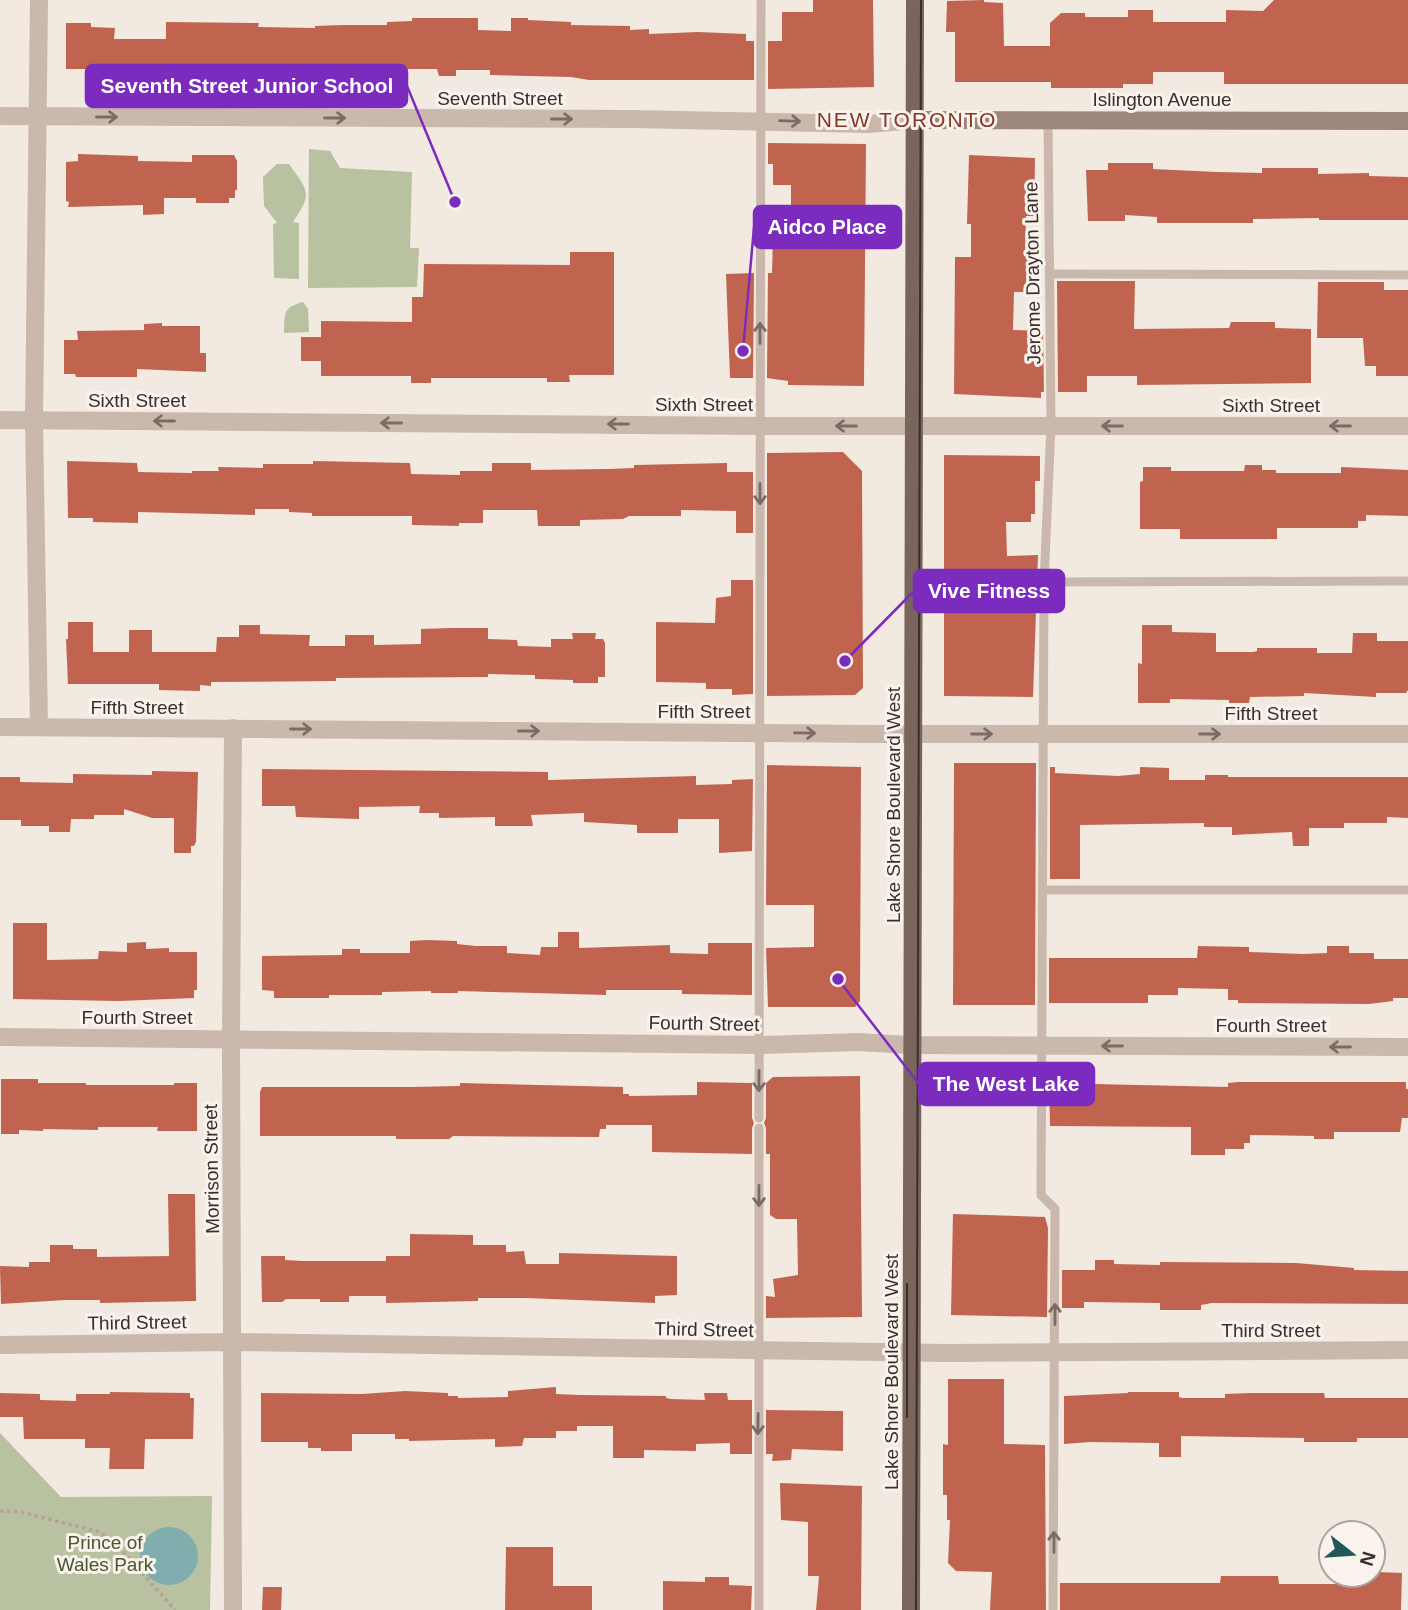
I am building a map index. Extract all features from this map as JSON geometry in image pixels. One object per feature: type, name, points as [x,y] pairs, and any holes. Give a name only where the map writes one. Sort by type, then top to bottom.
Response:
[{"type":"main road","name":"Lake Shore Boulevard West","points":[[911,1610],[915,0]]},
{"type":"main road","name":"Islington Avenue","points":[[915,120],[1408,121]]},
{"type":"street","points":[[39,0],[34,420],[39,727]]},
{"type":"street","name":"Seventh Street","points":[[0,116],[869,124],[915,120]]},
{"type":"street","name":"Sixth Street","points":[[0,420],[760,426],[1408,426]]},
{"type":"street","name":"Fifth Street","points":[[0,727],[760,733],[1408,734]]},
{"type":"street","name":"Morrison Street","points":[[233,728],[233,1610]]},
{"type":"street","name":"Fourth Street","points":[[0,1037],[759,1045],[859,1042],[913,1045],[1408,1047]]},
{"type":"street","name":"Third Street","points":[[0,1345],[233,1342],[758,1351],[1408,1350]]},
{"type":"lane","points":[[759,1610],[761,0]]},
{"type":"lane","name":"Jerome Drayton Lane","points":[[1048,119],[1051,426],[1044,582],[1041,1195],[1055,1209],[1054,1610]]},
{"type":"lane","points":[[1050,274],[1408,275]]},
{"type":"lane","points":[[1044,582],[1408,581]]},
{"type":"lane","points":[[1043,890],[1408,890]]},
{"type":"path","points":[[0,1511],[21,1512],[100,1532],[118,1546],[175,1610]]},
{"type":"green space","points":[[309,149],[330,151],[340,168],[412,172],[410,248],[419,248],[417,287],[308,288]]},
{"type":"green space","points":[[277,164],[289,164],[306,192],[306,198],[293,222],[299,223],[299,279],[274,278],[273,224],[277,223],[264,206],[263,177]]},
{"type":"green space","points":[[303,302],[308,309],[309,332],[284,333],[286,312]]},
{"type":"green space","name":"Prince of Wales Park","points":[[0,1433],[61,1497],[212,1496],[210,1610],[0,1610]]},
{"type":"water","points":[[163,1527],[175,1527],[190,1535],[198,1550],[198,1562],[190,1577],[175,1585],[163,1585],[148,1577],[140,1562],[140,1550],[148,1535]]},
{"type":"building","points":[[813,0],[873,0],[874,87],[768,89],[768,41],[782,41],[782,12],[813,12]]},
{"type":"building","points":[[984,0],[1003,3],[1004,46],[1050,46],[1050,23],[1061,13],[1085,13],[1085,17],[1128,17],[1128,10],[1153,10],[1153,22],[1226,22],[1226,10],[1263,11],[1274,0],[1408,0],[1408,84],[1224,84],[1224,72],[1153,72],[1153,84],[1123,84],[1123,88],[1051,88],[1051,82],[955,82],[955,32],[946,32],[947,1]]},
{"type":"building","points":[[412,18],[478,18],[478,30],[511,31],[511,18],[528,18],[571,22],[571,25],[630,26],[630,30],[649,29],[649,34],[746,34],[746,41],[754,41],[754,80],[589,80],[490,75],[490,70],[456,70],[456,76],[439,76],[437,69],[381,69],[380,75],[313,77],[167,76],[167,69],[66,69],[66,23],[91,23],[91,27],[115,28],[114,39],[166,39],[166,22],[259,23],[258,27],[315,28],[387,25],[387,22],[412,21]]},
{"type":"building","points":[[768,143],[866,144],[864,386],[788,385],[788,381],[767,378],[768,273],[772,273],[773,236],[791,237],[791,185],[773,185],[773,164],[768,164]]},
{"type":"building","points":[[78,154],[138,156],[138,161],[192,162],[192,155],[234,155],[237,161],[235,198],[229,198],[229,203],[196,203],[196,198],[164,198],[164,214],[143,215],[143,205],[68,207],[66,162],[78,161]]},
{"type":"building","points":[[969,155],[1035,158],[1034,216],[1026,216],[1025,256],[1031,256],[1031,292],[1014,292],[1013,330],[1043,331],[1044,392],[1041,392],[1041,398],[954,394],[955,257],[971,257],[971,224],[967,224]]},
{"type":"building","points":[[1108,163],[1153,163],[1153,169],[1217,172],[1262,173],[1262,168],[1318,168],[1318,174],[1369,173],[1369,176],[1408,177],[1408,220],[1319,218],[1253,219],[1253,223],[1157,223],[1157,217],[1125,215],[1125,221],[1088,221],[1086,170],[1108,170]]},
{"type":"building","points":[[570,252],[614,252],[614,375],[569,375],[570,382],[547,382],[547,378],[431,378],[431,383],[411,383],[411,376],[321,376],[321,361],[301,361],[301,337],[321,337],[321,321],[412,322],[412,297],[423,297],[424,264],[570,265]]},
{"type":"building","points":[[754,273],[753,378],[730,378],[726,274]]},
{"type":"building","points":[[1057,281],[1135,281],[1134,329],[1229,328],[1231,322],[1275,322],[1275,328],[1311,329],[1311,383],[1137,385],[1137,376],[1087,376],[1087,392],[1058,392]]},
{"type":"building","points":[[1318,282],[1384,282],[1384,290],[1408,290],[1408,376],[1376,376],[1376,366],[1365,366],[1363,338],[1317,338]]},
{"type":"building","points":[[162,323],[162,326],[200,326],[200,353],[206,353],[206,372],[137,369],[137,377],[76,377],[75,374],[64,374],[64,340],[78,340],[77,331],[144,330],[144,324]]},
{"type":"building","points":[[843,452],[862,471],[863,688],[855,695],[767,696],[767,453]]},
{"type":"building","points":[[944,455],[1040,456],[1040,481],[1035,481],[1035,514],[1031,514],[1031,522],[1006,522],[1007,556],[1038,555],[1033,697],[944,696]]},
{"type":"building","points":[[67,461],[137,463],[138,472],[192,473],[219,471],[218,467],[263,468],[263,464],[313,464],[313,461],[410,463],[411,474],[460,475],[460,471],[492,471],[492,463],[531,463],[531,470],[727,463],[727,472],[753,472],[753,533],[736,533],[736,511],[681,510],[681,516],[580,520],[580,526],[538,526],[537,510],[483,510],[483,523],[459,523],[459,526],[412,525],[412,516],[312,516],[312,513],[289,512],[289,509],[255,509],[255,515],[138,512],[138,523],[93,522],[93,518],[68,518]]},
{"type":"building","points":[[1245,465],[1262,465],[1262,470],[1276,470],[1276,473],[1341,473],[1341,467],[1408,470],[1408,516],[1366,515],[1366,521],[1358,521],[1358,528],[1277,528],[1277,539],[1180,539],[1180,529],[1140,529],[1140,482],[1143,481],[1143,467],[1171,467],[1171,471],[1244,471]]},
{"type":"building","points":[[731,580],[753,580],[753,694],[732,695],[732,689],[706,689],[706,683],[656,682],[656,622],[715,623],[716,598],[731,596]]},
{"type":"building","points":[[68,622],[93,622],[93,652],[129,652],[129,630],[152,630],[152,652],[216,652],[217,637],[239,637],[239,625],[260,625],[260,634],[310,635],[309,646],[345,646],[345,635],[374,635],[374,645],[421,644],[421,629],[488,628],[488,639],[517,640],[518,646],[551,647],[551,639],[573,639],[572,633],[596,633],[595,639],[603,639],[605,643],[605,677],[598,677],[598,683],[535,679],[535,675],[488,674],[488,677],[211,682],[211,686],[200,685],[200,691],[159,690],[159,684],[68,684]]},
{"type":"building","points":[[1142,625],[1172,625],[1172,632],[1216,633],[1216,652],[1253,652],[1257,651],[1257,648],[1317,648],[1317,653],[1352,653],[1353,633],[1377,633],[1377,641],[1408,641],[1408,690],[1406,693],[1376,693],[1376,697],[1304,693],[1304,696],[1250,697],[1249,703],[1170,699],[1170,703],[1138,703]]},
{"type":"building","points":[[954,763],[1036,763],[1035,1005],[953,1005]]},
{"type":"building","points":[[767,765],[861,767],[860,1001],[855,1007],[768,1007],[766,948],[814,947],[814,905],[766,905]]},
{"type":"building","points":[[1050,767],[1055,767],[1055,773],[1118,776],[1140,774],[1140,767],[1169,768],[1169,780],[1205,780],[1205,775],[1408,777],[1408,818],[1387,817],[1387,823],[1344,823],[1344,828],[1309,828],[1309,846],[1293,846],[1292,832],[1232,835],[1232,827],[1204,827],[1204,823],[1080,825],[1080,879],[1050,879]]},
{"type":"building","points":[[262,769],[548,772],[548,780],[696,776],[696,785],[732,784],[732,780],[753,779],[752,851],[719,853],[719,819],[678,819],[678,833],[637,833],[637,825],[584,822],[584,813],[531,815],[533,826],[495,826],[495,817],[439,818],[439,813],[419,813],[420,806],[359,807],[359,819],[296,817],[295,806],[262,806]]},
{"type":"building","points":[[152,771],[198,772],[196,842],[191,846],[191,853],[174,853],[174,818],[152,818],[124,809],[124,815],[94,815],[94,819],[71,819],[70,832],[49,832],[49,826],[21,826],[21,820],[0,820],[0,777],[20,777],[20,782],[73,783],[73,774],[152,775]]},
{"type":"building","points":[[13,923],[47,923],[47,960],[98,959],[99,951],[127,952],[127,943],[146,942],[146,949],[169,948],[169,952],[197,952],[197,990],[194,990],[194,998],[119,1001],[13,999]]},
{"type":"building","points":[[558,932],[579,932],[579,948],[670,945],[670,953],[708,954],[708,943],[752,943],[752,995],[682,994],[682,990],[606,990],[606,995],[431,991],[329,995],[329,998],[274,998],[274,991],[262,990],[262,956],[342,955],[342,949],[360,949],[360,953],[410,953],[410,941],[427,940],[457,941],[457,944],[476,946],[507,946],[507,953],[540,955],[541,947],[558,947]]},
{"type":"building","points":[[1198,946],[1249,947],[1249,952],[1303,954],[1327,953],[1327,946],[1349,946],[1349,953],[1374,953],[1374,959],[1408,959],[1408,998],[1393,998],[1393,1001],[1369,1004],[1238,1003],[1238,1000],[1228,1000],[1228,989],[1178,988],[1178,995],[1148,995],[1148,1003],[1049,1003],[1049,958],[1197,958]]},
{"type":"building","points":[[860,1076],[862,1317],[766,1318],[766,1296],[775,1297],[773,1279],[798,1275],[797,1219],[776,1219],[770,1215],[770,1154],[766,1154],[764,1123],[766,1083],[773,1077]]},
{"type":"building","points":[[1,1079],[38,1079],[38,1083],[86,1085],[197,1083],[197,1131],[157,1131],[158,1127],[98,1127],[98,1130],[43,1129],[19,1130],[19,1134],[1,1134]]},
{"type":"building","points":[[697,1082],[752,1083],[752,1154],[652,1152],[652,1125],[606,1125],[606,1129],[600,1129],[599,1137],[453,1136],[449,1139],[396,1139],[396,1136],[260,1136],[262,1087],[460,1086],[460,1083],[623,1087],[623,1094],[629,1096],[697,1095]]},
{"type":"building","points":[[1406,1082],[1408,1118],[1402,1118],[1400,1132],[1334,1132],[1334,1139],[1250,1135],[1250,1143],[1244,1143],[1244,1149],[1225,1149],[1225,1155],[1191,1155],[1191,1127],[1050,1126],[1049,1083],[1228,1087],[1228,1083]]},
{"type":"building","points":[[168,1194],[195,1194],[196,1301],[100,1303],[100,1300],[65,1300],[1,1304],[0,1266],[29,1267],[29,1262],[50,1262],[50,1245],[97,1249],[97,1257],[169,1256]]},
{"type":"building","points":[[953,1214],[1045,1217],[1048,1228],[1047,1317],[951,1315]]},
{"type":"building","points":[[410,1234],[473,1235],[473,1245],[506,1245],[506,1252],[524,1251],[526,1264],[559,1264],[559,1253],[677,1256],[677,1295],[655,1296],[655,1303],[478,1298],[478,1301],[386,1303],[386,1296],[349,1296],[349,1302],[286,1299],[282,1302],[262,1302],[261,1256],[285,1256],[285,1260],[303,1261],[386,1261],[386,1256],[410,1256]]},
{"type":"building","points":[[1095,1260],[1114,1260],[1114,1264],[1160,1265],[1160,1262],[1296,1263],[1354,1270],[1408,1271],[1408,1304],[1212,1303],[1201,1305],[1201,1310],[1160,1310],[1160,1303],[1084,1302],[1084,1308],[1062,1308],[1062,1270],[1095,1270]]},
{"type":"building","points":[[948,1379],[1004,1379],[1004,1444],[1045,1445],[1046,1610],[990,1610],[992,1572],[956,1571],[948,1563],[950,1520],[947,1520],[947,1495],[943,1495],[943,1444],[948,1445]]},
{"type":"building","points":[[556,1387],[556,1394],[666,1396],[671,1399],[705,1400],[704,1393],[727,1393],[728,1400],[752,1400],[752,1454],[730,1454],[730,1443],[696,1444],[696,1451],[644,1450],[644,1458],[613,1458],[613,1426],[577,1426],[577,1431],[556,1431],[556,1438],[524,1438],[522,1446],[495,1447],[495,1439],[409,1441],[395,1439],[395,1434],[352,1434],[352,1451],[321,1451],[321,1448],[308,1448],[308,1442],[261,1442],[261,1393],[362,1394],[405,1391],[448,1393],[448,1396],[458,1398],[508,1397],[508,1391]]},
{"type":"building","points":[[1179,1392],[1179,1397],[1182,1398],[1225,1398],[1225,1394],[1250,1393],[1324,1393],[1325,1398],[1408,1398],[1408,1438],[1304,1442],[1304,1438],[1181,1436],[1181,1457],[1159,1457],[1159,1443],[1064,1444],[1064,1396]]},
{"type":"building","points":[[0,1393],[40,1394],[40,1400],[76,1401],[76,1394],[190,1393],[190,1398],[194,1398],[193,1439],[145,1439],[144,1469],[109,1469],[110,1448],[85,1448],[85,1439],[24,1439],[23,1417],[0,1417]]},
{"type":"building","points":[[766,1410],[843,1411],[843,1451],[792,1449],[791,1460],[772,1461],[773,1454],[766,1454]]},
{"type":"building","points":[[780,1483],[862,1486],[861,1610],[816,1610],[819,1576],[808,1576],[808,1522],[781,1520]]},
{"type":"building","points":[[506,1547],[553,1547],[553,1586],[592,1586],[592,1610],[505,1610]]},
{"type":"building","points":[[1387,1572],[1402,1573],[1401,1610],[1060,1610],[1060,1583],[1220,1583],[1221,1576],[1278,1576],[1279,1584],[1317,1584],[1317,1589],[1387,1589]]},
{"type":"building","points":[[705,1577],[729,1577],[729,1585],[752,1586],[751,1610],[663,1610],[663,1581],[705,1582]]},
{"type":"building","points":[[263,1587],[282,1587],[281,1610],[262,1610]]},
{"type":"tram line","points":[[916,1610],[921,0]]},
{"type":"tram line","points":[[907,1284],[907,1417]]},
{"type":"place","name":"Seventh Street Junior School","points":[[455,202]]},
{"type":"place","name":"Aidco Place","points":[[743,351]]},
{"type":"place","name":"Vive Fitness","points":[[845,661]]},
{"type":"place","name":"The West Lake","points":[[838,979]]},
{"type":"district","name":"NEW TORONTO","points":[[907,120]]}]
